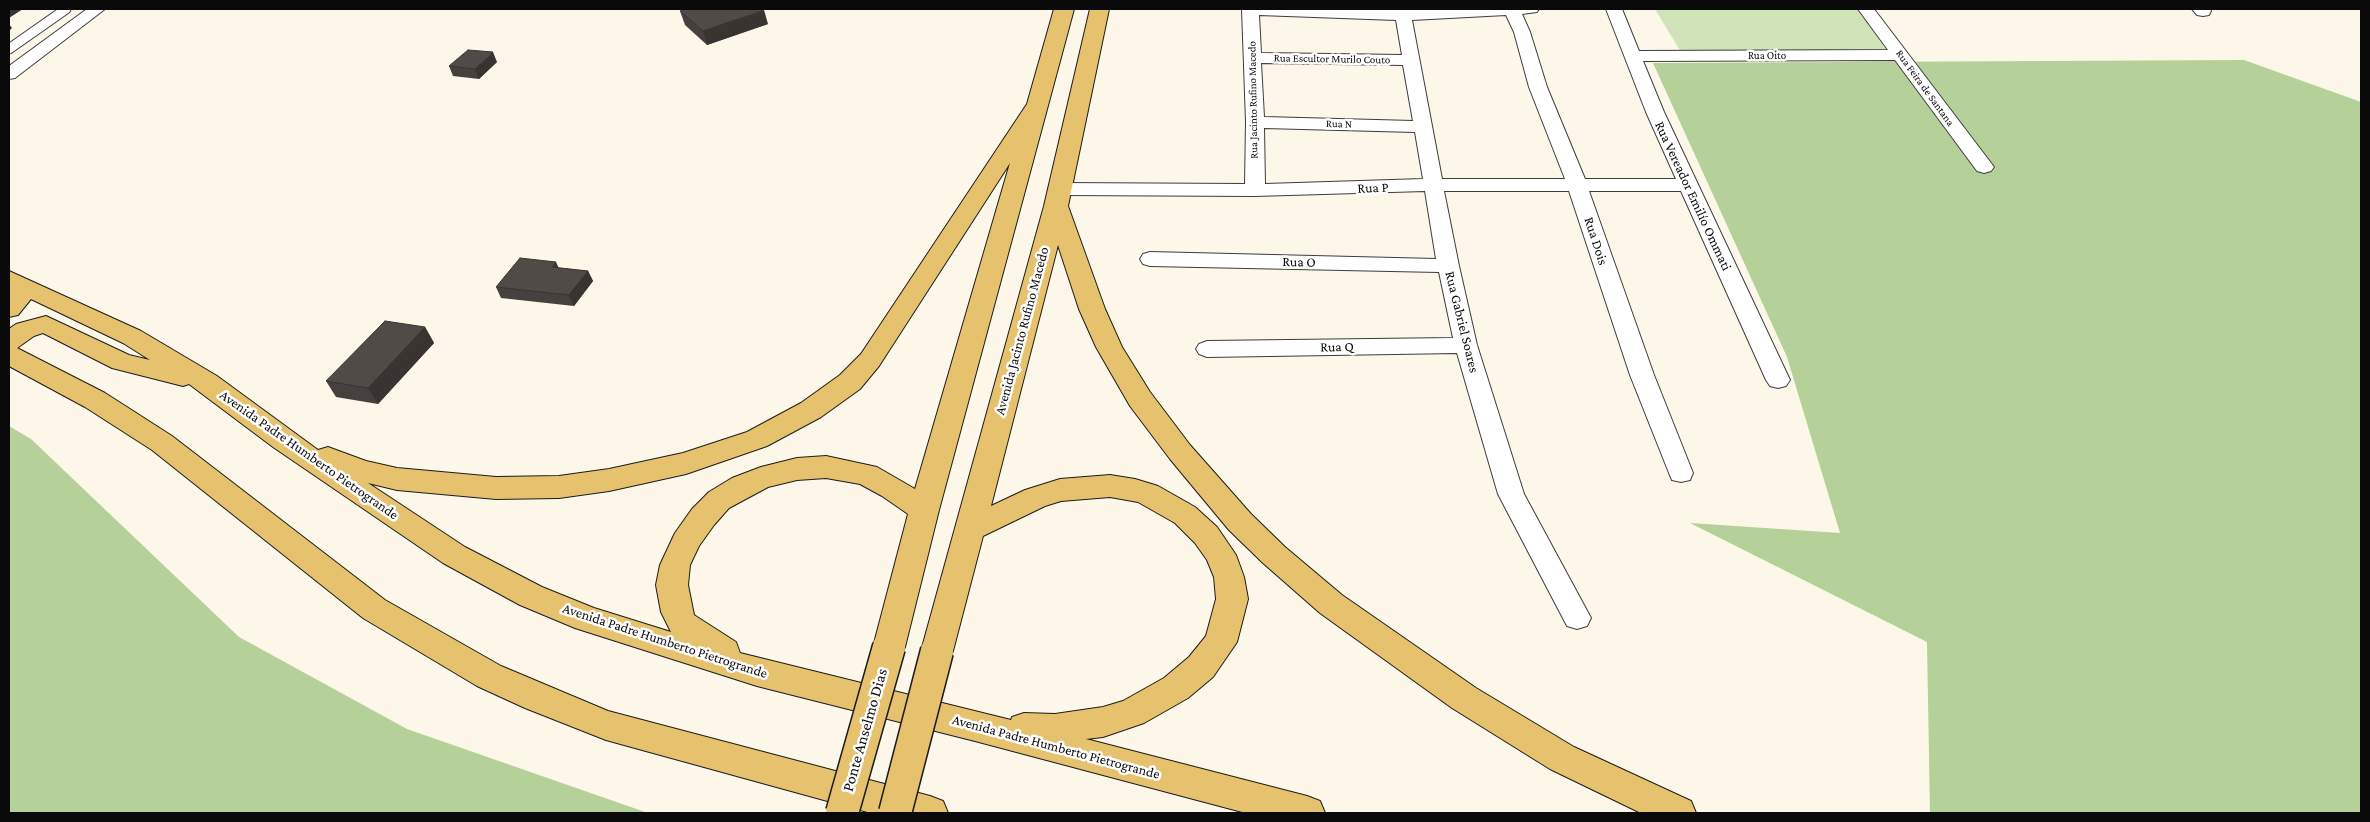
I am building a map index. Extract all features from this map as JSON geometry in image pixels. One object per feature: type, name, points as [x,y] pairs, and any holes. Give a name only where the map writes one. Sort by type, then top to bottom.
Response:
[{"type":"main road","points":[[757,672],[696,635],[683,624],[677,612],[672,585],[674,565],[686,541],[703,517],[719,500],[742,486],[761,478],[797,469],[826,466],[867,475],[892,488],[924,510],[1064,9]]},
{"type":"main road","name":"Avenida Jacinto Rufino Macedo","points":[[895,813],[1058,198],[1091,11]]},
{"type":"main road","points":[[282,440],[360,470],[397,479],[496,488],[559,487],[608,480],[686,463],[757,438],[811,410],[850,382],[870,360],[1036,106]]},
{"type":"main road","points":[[1058,198],[1092,309],[1109,347],[1140,399],[1180,452],[1222,501],[1274,555],[1331,604],[1464,698],[1562,758],[1678,813]]},
{"type":"main road","name":"Avenida Padre Humberto Pietrogrande","points":[[14,291],[132,338],[208,383],[282,440],[454,555],[531,596],[586,619],[757,672],[975,726],[1307,813]]},
{"type":"main road","points":[[9,342],[25,330],[36,325],[46,324],[121,362],[208,383]]},
{"type":"main road","points":[[9,355],[95,400],[162,442],[374,608],[489,676],[537,698],[606,725],[930,813]]},
{"type":"main road","points":[[971,528],[1035,498],[1060,490],[1110,486],[1135,490],[1148,494],[1185,515],[1206,535],[1220,555],[1230,578],[1232,599],[1221,642],[1201,667],[1176,688],[1132,713],[1103,722],[1055,729],[975,726]]},
{"type":"main road","name":"Ponte Anselmo Dias","points":[[842,813],[924,510]]},
{"type":"street","points":[[9,74],[97,9]]},
{"type":"street","name":"Rua Jacinto Rufino Macedo","points":[[1255,190],[1255,122],[1250,9],[1403,12],[1518,9]]},
{"type":"street","name":"Rua Dois","points":[[1518,9],[1522,32],[1538,87],[1577,184],[1642,375],[1681,473]]},
{"type":"street","name":"Rua Vereador Emilío Ommati","points":[[1614,9],[1655,112],[1687,185],[1778,380]]},
{"type":"street","name":"Rua Feira de Santana","points":[[1866,9],[1984,167]]},
{"type":"street","name":"Rua Gabriel Soares","points":[[1403,12],[1448,266],[1466,345],[1511,494],[1576,618]]},
{"type":"street","name":"Rua Oito","points":[[1632,56],[1902,55]]},
{"type":"street","name":"Rua Escultor Murilo Couto","points":[[1253,58],[1410,60]]},
{"type":"street","name":"Rua N","points":[[1255,122],[1424,127]]},
{"type":"street","name":"Rua P","points":[[1058,198],[1434,185],[1687,185]]},
{"type":"street","name":"Rua O","points":[[1150,259],[1448,266]]},
{"type":"street","name":"Rua Q","points":[[1207,349],[1466,345]]},
{"type":"lane","points":[[9,48],[66,9]]},
{"type":"green space","points":[[1655,9],[1858,9],[1887,51],[1681,52]]},
{"type":"green space","points":[[2244,60],[2361,102],[2361,813],[1930,813],[1927,642],[1690,523],[1840,533],[1787,357],[1653,63]]},
{"type":"green space","points":[[9,426],[31,439],[239,637],[407,729],[648,813],[9,813]]},
{"type":"building","points":[[686,9],[764,10],[703,31],[680,11]]},
{"type":"building","points":[[468,50],[493,52],[475,69],[449,66]]},
{"type":"building","points":[[520,258],[556,262],[552,267],[588,271],[569,295],[496,287]]},
{"type":"building","points":[[385,321],[425,327],[368,388],[326,381]]}]
